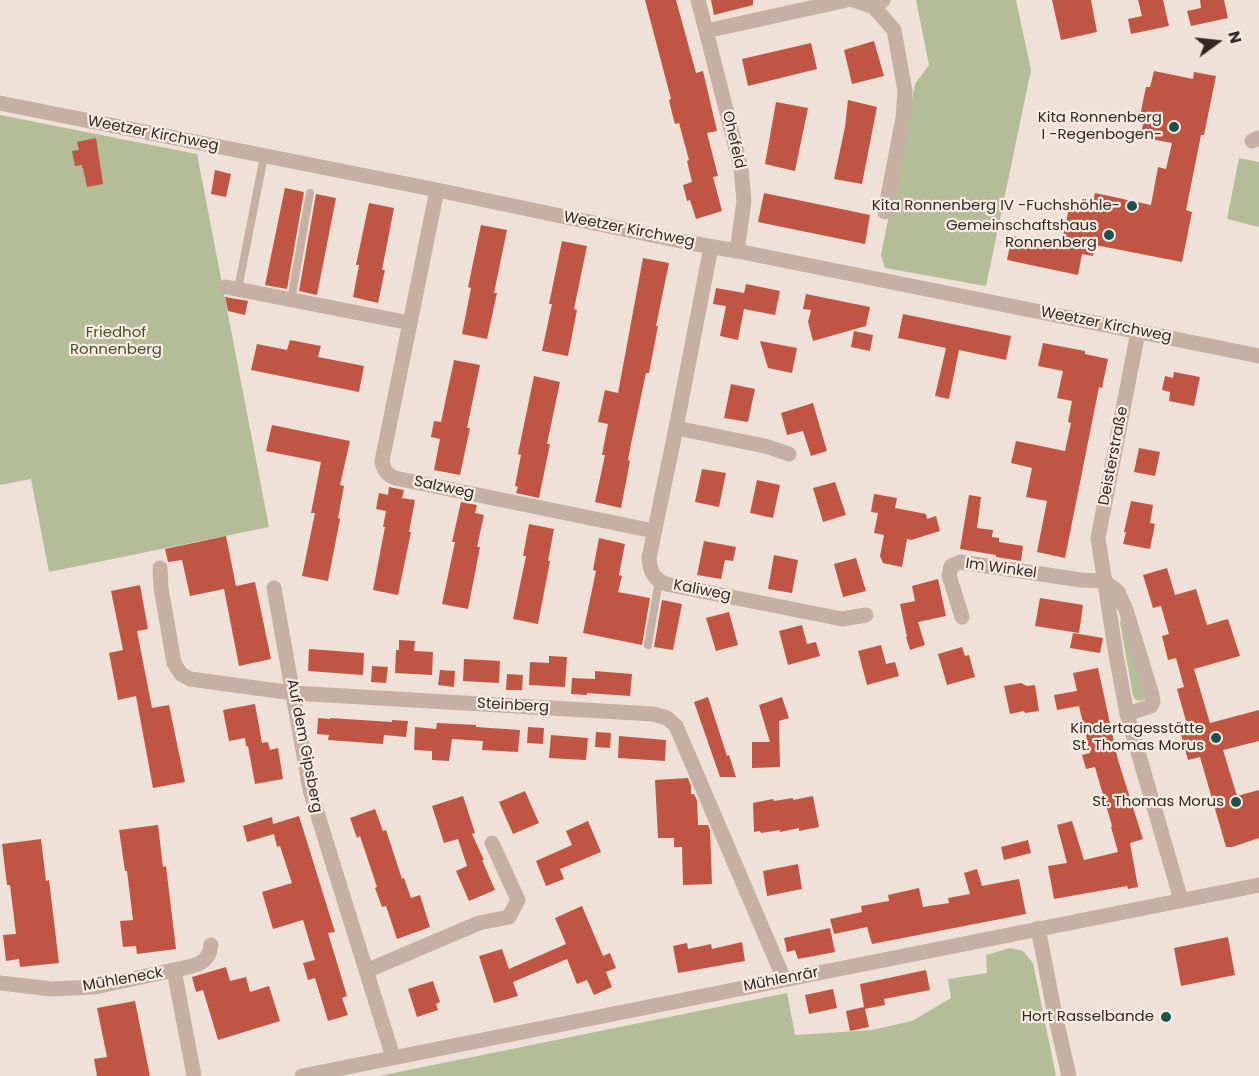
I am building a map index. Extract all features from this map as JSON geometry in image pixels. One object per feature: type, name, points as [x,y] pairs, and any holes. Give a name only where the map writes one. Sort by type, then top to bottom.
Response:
[{"type":"street","name":"Ohefeld","points":[[698,0],[741,168],[744,201],[737,251]]},
{"type":"street","points":[[706,31],[848,0]]},
{"type":"street","points":[[854,0],[879,3],[894,30],[904,91],[903,117],[885,212]]},
{"type":"street","name":"Weetzer Kirchweg","points":[[0,103],[1259,356]]},
{"type":"street","name":"Salzweg","points":[[437,190],[382,461],[384,470],[389,475],[654,531]]},
{"type":"street","name":"Kaliweg","points":[[711,247],[654,531],[649,558],[650,571],[659,581],[842,619],[866,615]]},
{"type":"street","points":[[232,288],[410,323]]},
{"type":"street","name":"Deisterstraße","points":[[1137,332],[1098,538],[1127,714],[1181,900]]},
{"type":"street","points":[[676,428],[765,446],[789,454]]},
{"type":"street","name":"Im Winkel","points":[[962,617],[949,575],[951,566],[960,562],[1081,580],[1104,581]]},
{"type":"street","name":"Steinberg","points":[[160,568],[161,588],[174,663],[181,674],[190,679],[293,693],[653,714],[667,718],[676,726],[784,980]]},
{"type":"street","points":[[1104,581],[1118,592],[1126,610],[1152,695],[1151,706],[1127,714]]},
{"type":"street","name":"Auf dem Gipsberg","points":[[274,588],[310,790],[393,1057]]},
{"type":"street","points":[[366,971],[479,923],[509,917],[518,900],[492,843]]},
{"type":"street","name":"Mühlenrär","points":[[310,1075],[1259,885]]},
{"type":"street","points":[[1038,928],[1069,1076]]},
{"type":"street","name":"Mühleneck","points":[[0,983],[52,989],[95,987],[198,964],[205,961],[211,953],[212,945]]},
{"type":"street","name":"Mühleneck","points":[[174,970],[194,1076]]},
{"type":"lane","points":[[232,288],[264,156]]},
{"type":"lane","points":[[291,300],[310,193]]},
{"type":"lane","points":[[648,645],[659,581]]},
{"type":"green space","points":[[916,0],[1016,0],[1031,70],[986,286],[885,268],[881,255],[915,84],[929,65]]},
{"type":"green space","name":"Friedhof Ronnenberg","points":[[0,115],[197,154],[269,527],[49,572],[31,479],[0,485]]},
{"type":"green space","points":[[1239,158],[1259,162],[1259,227],[1227,219]]},
{"type":"green space","points":[[1121,619],[1147,696],[1141,701],[1136,700],[1133,696]]},
{"type":"green space","points":[[1010,948],[1023,951],[1033,963],[1056,1076],[379,1076],[787,993],[795,1035],[872,1030],[912,1021],[951,998],[948,979],[987,973],[986,955]]},
{"type":"building","points":[[645,0],[676,0],[696,73],[703,71],[717,131],[707,133],[718,176],[713,177],[722,211],[696,219],[690,200],[687,201],[683,185],[692,182],[687,161],[689,160],[679,123],[675,124],[669,100],[671,99]]},
{"type":"building","points":[[711,0],[753,0],[753,5],[714,15]]},
{"type":"building","points":[[1052,0],[1091,0],[1097,32],[1061,40]]},
{"type":"building","points":[[1138,0],[1163,0],[1169,26],[1131,34],[1128,19],[1142,16]]},
{"type":"building","points":[[1200,0],[1224,0],[1228,18],[1191,26],[1187,11],[1201,8]]},
{"type":"building","points":[[874,41],[884,76],[852,84],[844,50]]},
{"type":"building","points":[[811,43],[817,69],[748,86],[742,59]]},
{"type":"building","points":[[1154,71],[1193,79],[1194,72],[1216,76],[1186,210],[1192,212],[1182,262],[1095,245],[1093,256],[1082,254],[1078,275],[1007,260],[1012,236],[1061,246],[1070,203],[1092,207],[1095,193],[1151,205],[1158,167],[1166,169],[1172,143],[1140,137],[1144,121],[1139,120],[1146,87],[1150,87]]},
{"type":"building","points":[[848,100],[877,107],[862,184],[834,179]]},
{"type":"building","points":[[776,102],[808,108],[795,171],[765,164]]},
{"type":"building","points":[[96,138],[103,184],[87,187],[82,165],[75,166],[72,151],[79,150],[77,142]]},
{"type":"building","points":[[215,170],[231,174],[226,197],[211,194]]},
{"type":"building","points":[[285,188],[304,192],[287,289],[265,285]]},
{"type":"building","points":[[764,193],[870,215],[865,244],[758,222]]},
{"type":"building","points":[[316,194],[336,198],[317,295],[299,291]]},
{"type":"building","points":[[369,203],[394,208],[378,303],[353,297],[359,265],[356,265]]},
{"type":"building","points":[[481,225],[507,230],[487,339],[462,334],[471,288],[468,287]]},
{"type":"building","points":[[562,241],[587,246],[574,309],[577,310],[568,356],[542,351]]},
{"type":"building","points":[[643,258],[669,263],[649,373],[646,373],[631,444],[621,508],[595,502],[605,455],[602,455],[608,424],[598,422],[605,390],[618,393]]},
{"type":"building","points":[[746,284],[780,291],[775,315],[744,309],[738,340],[720,336],[726,306],[713,304],[716,288],[744,293]]},
{"type":"building","points":[[806,294],[870,307],[866,326],[813,341],[808,322],[811,310],[803,309]]},
{"type":"building","points":[[225,297],[248,301],[245,315],[228,311]]},
{"type":"building","points":[[903,314],[1011,336],[1006,360],[959,350],[949,399],[935,396],[946,348],[898,338]]},
{"type":"building","points":[[854,331],[873,335],[870,351],[851,347]]},
{"type":"building","points":[[290,340],[321,346],[318,357],[364,366],[359,392],[251,370],[257,344],[287,350]]},
{"type":"building","points":[[760,341],[797,348],[792,373],[768,368]]},
{"type":"building","points":[[1043,343],[1085,351],[1085,354],[1108,359],[1102,388],[1099,387],[1065,558],[1037,552],[1047,501],[1026,497],[1032,468],[1011,463],[1016,441],[1065,451],[1071,423],[1068,422],[1072,401],[1057,398],[1063,371],[1038,366]]},
{"type":"building","points":[[454,360],[480,365],[460,475],[434,470],[440,439],[431,437],[434,421],[441,422]]},
{"type":"building","points":[[1174,372],[1200,377],[1194,406],[1169,401],[1170,392],[1162,390],[1165,376],[1173,378]]},
{"type":"building","points":[[534,376],[560,382],[539,498],[516,493],[518,487],[515,486],[521,455],[518,454]]},
{"type":"building","points":[[731,384],[755,389],[748,422],[724,418]]},
{"type":"building","points":[[813,403],[827,451],[811,456],[803,431],[787,435],[781,413]]},
{"type":"building","points":[[272,425],[350,441],[340,485],[344,486],[338,518],[340,519],[328,581],[302,576],[315,513],[311,513],[321,462],[266,451]]},
{"type":"building","points":[[1139,448],[1160,452],[1155,476],[1134,472]]},
{"type":"building","points":[[702,469],[726,473],[719,507],[695,502]]},
{"type":"building","points":[[757,480],[780,485],[773,518],[750,513]]},
{"type":"building","points":[[835,482],[846,515],[823,522],[813,488]]},
{"type":"building","points":[[389,487],[404,490],[402,498],[415,500],[398,595],[373,590],[386,511],[376,509],[379,493],[388,495]]},
{"type":"building","points":[[874,494],[897,498],[895,508],[926,514],[927,519],[936,516],[940,531],[911,540],[907,539],[902,567],[883,563],[880,556],[884,535],[874,533],[878,513],[871,512]]},
{"type":"building","points":[[969,495],[981,497],[977,528],[993,530],[992,537],[999,538],[999,542],[1023,546],[1021,561],[960,549]]},
{"type":"building","points":[[1131,501],[1153,505],[1150,523],[1155,524],[1150,549],[1123,544]]},
{"type":"building","points":[[461,502],[477,505],[475,513],[484,515],[468,609],[442,604]]},
{"type":"building","points":[[529,524],[554,529],[538,624],[513,619],[526,556],[523,556]]},
{"type":"building","points":[[226,536],[236,586],[255,582],[271,659],[239,666],[224,589],[190,596],[182,560],[168,562],[165,549]]},
{"type":"building","points":[[599,538],[625,544],[618,592],[650,598],[642,645],[583,633],[596,571],[593,570]]},
{"type":"building","points":[[704,541],[736,547],[733,561],[725,560],[721,579],[697,575]]},
{"type":"building","points":[[774,555],[798,560],[792,593],[768,589]]},
{"type":"building","points":[[856,558],[866,591],[843,597],[834,564]]},
{"type":"building","points":[[1167,568],[1175,595],[1196,589],[1207,625],[1228,619],[1240,656],[1194,669],[1210,723],[1259,710],[1259,741],[1223,750],[1237,796],[1259,790],[1259,838],[1232,847],[1226,847],[1200,757],[1188,760],[1180,731],[1188,728],[1177,689],[1184,687],[1176,658],[1168,660],[1162,636],[1169,634],[1161,606],[1153,608],[1143,575]]},
{"type":"building","points":[[938,579],[946,616],[918,622],[925,645],[910,650],[900,604],[915,601],[912,586]]},
{"type":"building","points":[[140,585],[148,629],[137,631],[152,708],[169,705],[185,782],[153,788],[136,696],[118,700],[109,653],[123,650],[111,591]]},
{"type":"building","points":[[1040,598],[1083,605],[1079,633],[1035,626]]},
{"type":"building","points":[[662,600],[682,604],[673,650],[654,647]]},
{"type":"building","points":[[729,612],[738,645],[716,651],[706,618]]},
{"type":"building","points":[[802,625],[807,644],[816,642],[820,656],[788,665],[779,631]]},
{"type":"building","points":[[1073,633],[1103,638],[1100,653],[1070,648]]},
{"type":"building","points":[[399,640],[415,641],[414,651],[433,652],[432,675],[395,673]]},
{"type":"building","points":[[881,645],[886,664],[895,662],[899,676],[867,685],[858,651]]},
{"type":"building","points":[[962,647],[965,656],[969,655],[975,677],[947,685],[938,654]]},
{"type":"building","points":[[309,649],[364,653],[363,675],[308,671]]},
{"type":"building","points":[[549,656],[567,657],[565,687],[529,685],[530,662],[549,663]]},
{"type":"building","points":[[464,659],[500,661],[499,683],[463,681]]},
{"type":"building","points":[[372,666],[388,667],[386,683],[371,682]]},
{"type":"building","points":[[1098,668],[1118,760],[1143,839],[1130,843],[1138,887],[1128,889],[1127,886],[1054,899],[1048,866],[1067,863],[1057,825],[1072,821],[1084,860],[1118,852],[1095,767],[1086,769],[1082,755],[1090,753],[1079,706],[1057,710],[1054,695],[1077,691],[1073,673]]},
{"type":"building","points":[[440,670],[455,671],[454,687],[438,685]]},
{"type":"building","points":[[595,671],[632,674],[630,696],[571,694],[572,678],[595,679]]},
{"type":"building","points":[[507,674],[523,675],[522,690],[506,690]]},
{"type":"building","points":[[1021,683],[1027,686],[1035,685],[1039,711],[1010,714],[1004,686]]},
{"type":"building","points":[[708,697],[736,777],[720,777],[694,702]]},
{"type":"building","points":[[782,697],[789,718],[779,721],[780,767],[752,768],[752,742],[770,742],[759,705]]},
{"type":"building","points":[[255,704],[262,743],[268,742],[270,750],[278,748],[283,779],[255,784],[245,738],[229,741],[223,710]]},
{"type":"building","points":[[318,718],[408,721],[406,737],[384,735],[383,744],[328,740],[329,735],[317,734]]},
{"type":"building","points":[[437,723],[520,730],[518,752],[482,750],[483,741],[452,739],[449,761],[432,760],[432,751],[414,750],[415,727],[436,729]]},
{"type":"building","points":[[528,727],[544,728],[543,744],[527,743]]},
{"type":"building","points":[[596,732],[611,733],[610,748],[595,747]]},
{"type":"building","points":[[551,735],[588,738],[586,760],[549,758]]},
{"type":"building","points":[[619,736],[666,740],[665,761],[618,758]]},
{"type":"building","points":[[688,778],[691,794],[694,794],[697,800],[698,825],[708,825],[710,830],[712,884],[683,885],[682,847],[674,847],[674,838],[658,838],[655,780]]},
{"type":"building","points":[[525,791],[539,823],[513,834],[499,802]]},
{"type":"building","points":[[463,796],[475,833],[472,834],[495,890],[469,901],[456,871],[467,866],[458,839],[444,843],[432,806]]},
{"type":"building","points":[[813,796],[819,827],[799,831],[799,828],[780,832],[780,830],[754,832],[753,803]]},
{"type":"building","points":[[375,809],[383,831],[386,830],[402,879],[404,878],[411,898],[420,895],[430,927],[397,939],[386,906],[382,907],[375,888],[377,887],[360,836],[357,838],[350,818]]},
{"type":"building","points":[[299,816],[335,932],[328,933],[347,996],[342,998],[348,1015],[328,1021],[315,978],[308,980],[303,963],[315,960],[303,920],[273,929],[262,892],[292,883],[280,846],[277,847],[274,834],[247,842],[243,826],[272,817],[273,824]]},
{"type":"building","points":[[588,821],[601,852],[560,869],[564,879],[546,886],[536,861],[572,845],[566,831]]},
{"type":"building","points":[[158,825],[163,867],[166,866],[176,949],[137,954],[136,946],[123,947],[120,921],[133,920],[119,830]]},
{"type":"building","points":[[41,839],[46,881],[49,880],[59,963],[20,967],[19,959],[6,961],[3,935],[16,934],[2,844]]},
{"type":"building","points":[[1028,840],[1031,853],[1004,860],[1001,847]]},
{"type":"building","points":[[798,864],[802,889],[767,896],[763,871]]},
{"type":"building","points":[[977,869],[982,886],[1019,879],[1026,914],[872,944],[867,927],[834,934],[830,919],[862,912],[861,906],[889,901],[888,895],[919,888],[923,907],[949,903],[948,898],[970,894],[964,873]]},
{"type":"building","points":[[582,906],[603,956],[610,953],[616,968],[606,972],[612,987],[594,995],[587,980],[577,984],[567,959],[513,982],[518,996],[494,1003],[479,956],[502,949],[509,969],[566,944],[555,918]]},
{"type":"building","points":[[830,928],[835,952],[798,959],[795,950],[787,952],[784,938]]},
{"type":"building","points":[[1228,937],[1235,975],[1181,986],[1174,948]]},
{"type":"building","points":[[742,942],[745,961],[678,973],[673,946],[687,943],[688,949],[711,944],[712,949]]},
{"type":"building","points":[[226,967],[230,981],[246,977],[250,992],[269,986],[280,1021],[218,1040],[203,990],[196,992],[192,977]]},
{"type":"building","points":[[926,970],[930,990],[884,999],[885,1005],[865,1009],[869,1027],[850,1031],[846,1011],[864,1007],[860,984]]},
{"type":"building","points":[[433,981],[440,1002],[436,1004],[438,1010],[417,1017],[408,989]]},
{"type":"building","points":[[833,989],[837,1008],[809,1014],[805,995]]},
{"type":"building","points":[[135,1001],[150,1076],[97,1076],[94,1059],[107,1057],[97,1008]]},
{"type":"place","name":"Kita Ronnenberg I -Regenbogen-","points":[[1174,127]]},
{"type":"place","name":"Kita Ronnenberg IV -Fuchshöhle-","points":[[1132,206]]},
{"type":"place","name":"Gemeinschaftshaus Ronnenberg","points":[[1109,235]]},
{"type":"place","name":"Kindertagesstätte St. Thomas Morus","points":[[1216,738]]},
{"type":"place","name":"St. Thomas Morus","points":[[1236,802]]},
{"type":"place","name":"Hort Rasselbande","points":[[1166,1017]]}]
